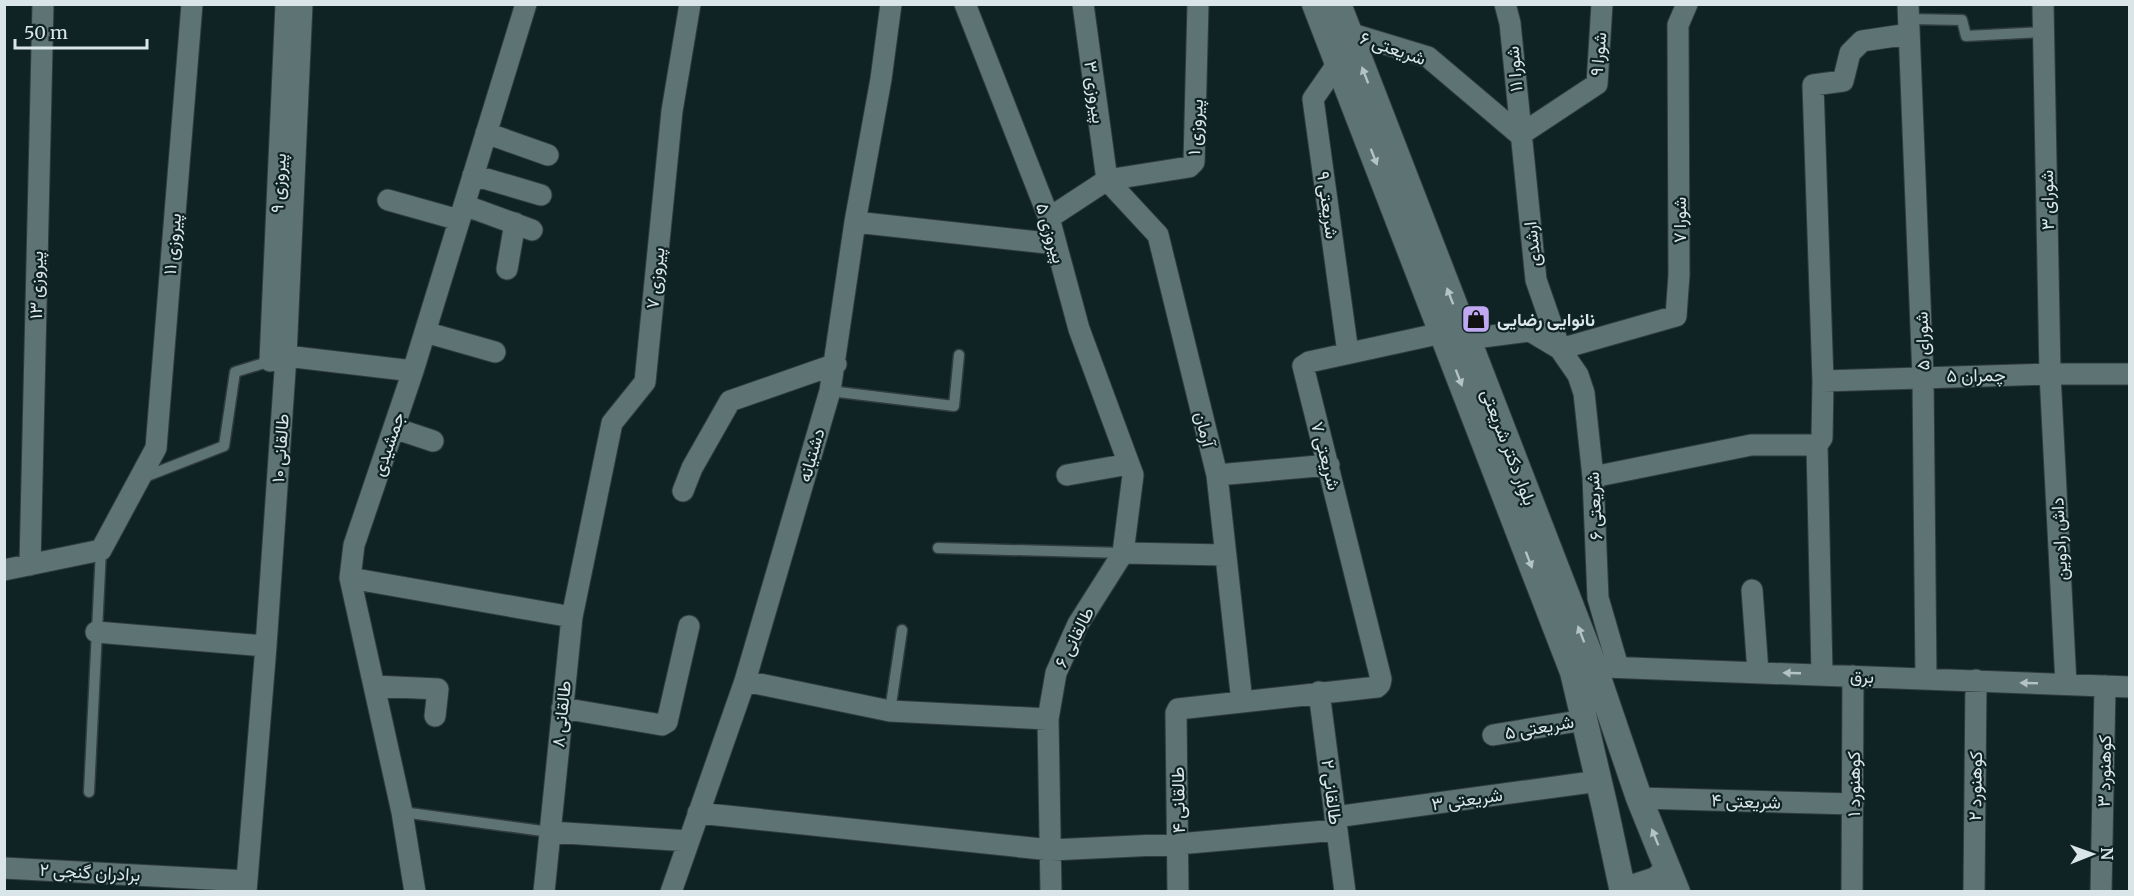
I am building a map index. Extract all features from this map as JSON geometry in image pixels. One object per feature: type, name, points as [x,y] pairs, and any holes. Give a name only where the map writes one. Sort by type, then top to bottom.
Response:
[{"type":"street","name":"پیروزی ۱۳","points":[[30,565],[43,4]]},
{"type":"street","name":"پیروزی ۱۱","points":[[101,550],[156,448],[192,4]]},
{"type":"street","name":"پیروزی ۹","points":[[278,359],[286,4]]},
{"type":"street","name":"طالقانی ۱۰","points":[[247,886],[266,646],[278,359],[302,4]]},
{"type":"street","name":"جمشیدی","points":[[414,891],[402,812],[350,578],[354,545],[413,371],[526,4]]},
{"type":"street","name":"پیروزی ۷","points":[[588,539],[612,423],[645,382],[672,111],[690,4]]},
{"type":"street","name":"دشتیانه","points":[[671,891],[745,681],[830,391],[836,364],[855,222],[881,80],[891,4]]},
{"type":"street","name":"پیروزی ۵","points":[[965,4],[1049,218],[1079,329],[1129,464]]},
{"type":"street","name":"پیروزی ۳","points":[[1083,4],[1107,180]]},
{"type":"street","name":"پیروزی ۱","points":[[1049,218],[1107,180],[1190,167],[1194,162],[1198,4]]},
{"type":"street","name":"بلوار دکتر شریعتی","points":[[1315,4],[1338,63],[1372,123],[1467,339],[1571,606],[1606,667],[1639,798],[1672,881]]},
{"type":"street","name":"بلوار دکتر شریعتی","points":[[1338,4],[1349,33],[1372,123],[1442,333],[1573,672],[1622,891]]},
{"type":"street","name":"شورا ۱۱","points":[[1505,4],[1510,23],[1520,135]]},
{"type":"street","name":"شورا ۹","points":[[1520,135],[1598,84],[1602,4]]},
{"type":"street","name":"شورا ۷","points":[[1560,349],[1676,316],[1680,274],[1678,25],[1687,4]]},
{"type":"street","name":"شورای ۳","points":[[2043,4],[2051,384]]},
{"type":"street","points":[[1822,674],[1817,445],[1822,438],[1823,381],[1813,85],[1843,81],[1850,53],[1862,41],[1909,19]]},
{"type":"street","name":"شورای ۵","points":[[1909,19],[1923,377],[1926,679]]},
{"type":"street","name":"شریعتی ۶","points":[[1349,33],[1428,57],[1520,135]]},
{"type":"street","name":"شریعتی ۹","points":[[1338,63],[1314,99],[1348,353]]},
{"type":"street","points":[[486,133],[549,155]]},
{"type":"street","name":"ارشدی","points":[[1520,135],[1536,280],[1560,349]]},
{"type":"street","points":[[473,175],[541,195]]},
{"type":"street","name":"آرمان","points":[[1107,180],[1158,235],[1216,475],[1242,702]]},
{"type":"street","points":[[388,200],[523,226],[507,269]]},
{"type":"street","points":[[855,222],[1056,244]]},
{"type":"street","points":[[1467,339],[1530,331],[1560,349]]},
{"type":"street","points":[[425,332],[495,352]]},
{"type":"street","name":"شریعتی ۷","points":[[1319,692],[1377,687],[1381,679],[1303,366],[1309,362],[1442,333]]},
{"type":"street","name":"شریعتی ۶","points":[[1560,349],[1578,375],[1584,393],[1593,477],[1598,598],[1606,667]]},
{"type":"street","points":[[278,359],[413,371]]},
{"type":"street","points":[[683,491],[692,468],[730,401],[836,364]]},
{"type":"street","name":"چمران ۵","points":[[1823,381],[1923,377],[2051,384],[2130,374]]},
{"type":"street","name":"داش رادوین","points":[[2051,384],[2066,684]]},
{"type":"street","points":[[394,428],[433,441]]},
{"type":"street","points":[[1593,477],[1751,445],[1817,445]]},
{"type":"street","points":[[1067,475],[1129,464]]},
{"type":"street","name":"طالقانی ۶","points":[[1051,891],[1048,720],[1056,673],[1078,624],[1123,553],[1133,475],[1129,464]]},
{"type":"street","points":[[1216,475],[1329,465]]},
{"type":"street","name":"طالقانی ۸","points":[[544,891],[572,617],[588,539]]},
{"type":"street","points":[[4,570],[101,550]]},
{"type":"street","points":[[1123,553],[1226,555]]},
{"type":"street","points":[[350,578],[572,617]]},
{"type":"street","points":[[1752,590],[1758,672]]},
{"type":"street","points":[[1571,606],[1598,598]]},
{"type":"street","points":[[562,708],[662,725],[668,722],[689,626]]},
{"type":"street","points":[[96,632],[266,646]]},
{"type":"street","name":"برق","points":[[1606,667],[2130,687]]},
{"type":"street","name":"کوهنورد ۱","points":[[1852,891],[1853,676]]},
{"type":"street","name":"کوهنورد ۲","points":[[1974,891],[1976,680]]},
{"type":"street","points":[[745,681],[890,711],[1048,720]]},
{"type":"street","points":[[374,686],[438,689],[435,716]]},
{"type":"street","name":"کوهنورد ۳","points":[[2101,891],[2105,686]]},
{"type":"street","points":[[1242,702],[1319,692]]},
{"type":"street","name":"طالقانی ۲","points":[[1319,692],[1345,891]]},
{"type":"street","name":"طالقانی ۴","points":[[1178,891],[1176,713],[1179,709],[1242,702]]},
{"type":"street","name":"شریعتی ۵","points":[[1493,735],[1584,720]]},
{"type":"street","name":"شریعتی ۳","points":[[698,813],[1051,850],[1179,844],[1336,823],[1599,781]]},
{"type":"street","name":"شریعتی ۴","points":[[1639,798],[1852,804]]},
{"type":"street","points":[[550,832],[688,841]]},
{"type":"street","name":"برادران گنجی ۲","points":[[4,868],[130,883],[247,886]]},
{"type":"street","points":[[1617,891],[1656,880],[1672,881]]},
{"type":"lane","points":[[1909,19],[1962,20],[1966,36],[2044,32]]},
{"type":"lane","points":[[830,391],[954,406],[959,355]]},
{"type":"lane","points":[[139,479],[224,446],[235,372],[278,359]]},
{"type":"lane","points":[[938,548],[1123,553]]},
{"type":"lane","points":[[89,792],[101,550]]},
{"type":"lane","points":[[890,711],[902,630]]},
{"type":"lane","points":[[402,812],[550,832]]},
{"type":"place","name":"نانوایی رضایی","points":[[1476,319]]}]
